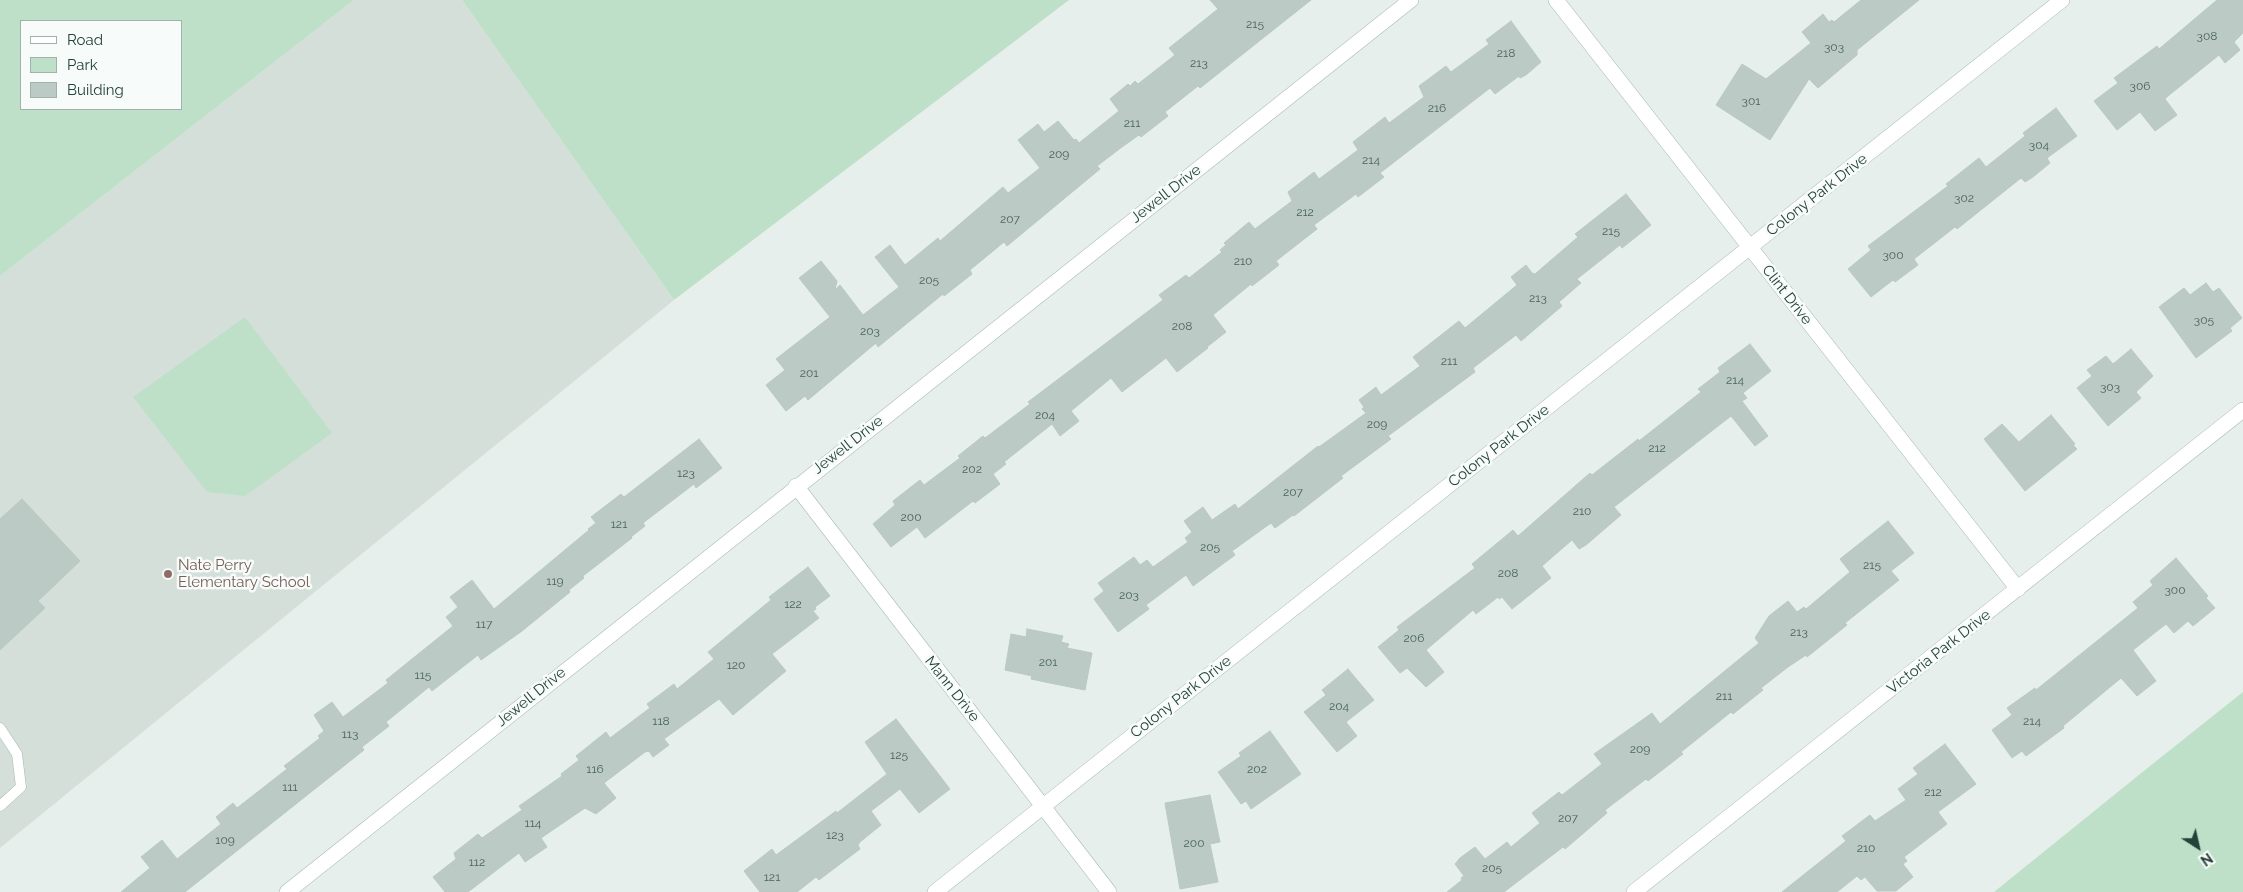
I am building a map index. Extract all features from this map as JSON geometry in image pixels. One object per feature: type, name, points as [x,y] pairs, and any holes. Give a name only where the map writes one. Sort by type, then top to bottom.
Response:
[{"type":"street","name":"Jewell Drive","points":[[287,892],[1410,0]]},
{"type":"street","name":"Clint Drive","points":[[1556,0],[2018,589]]},
{"type":"street","name":"Colony Park Drive","points":[[935,892],[2062,0]]},
{"type":"street","name":"Victoria Park Drive","points":[[1634,892],[2243,410]]},
{"type":"street","name":"Mann Drive","points":[[796,486],[1110,892]]},
{"type":"lane","points":[[0,728],[17,754],[21,787],[0,806]]},
{"type":"shaded area","name":"Nate Perry Elementary School","points":[[354,0],[462,0],[674,300],[0,848],[0,276]]},
{"type":"green space","points":[[0,0],[354,0],[0,276]]},
{"type":"green space","points":[[462,0],[1069,0],[674,300]]},
{"type":"green space","points":[[245,317],[332,433],[245,496],[207,492],[133,397]]},
{"type":"green space","points":[[2243,692],[2243,892],[1994,892],[2145,770]]},
{"type":"building","points":[[1210,0],[1311,0],[1200,88],[1198,86],[1165,112],[1168,116],[1141,137],[1139,135],[1097,166],[1100,169],[1007,246],[1004,242],[970,270],[972,274],[944,296],[943,294],[878,347],[876,343],[808,400],[805,396],[786,411],[766,385],[785,370],[776,359],[830,317],[799,278],[821,261],[837,281],[835,290],[840,285],[863,315],[899,287],[875,257],[890,245],[905,265],[938,238],[940,241],[1003,187],[1008,193],[1040,168],[1018,140],[1038,124],[1044,132],[1058,121],[1074,140],[1076,139],[1079,143],[1119,111],[1110,99],[1128,84],[1130,86],[1135,81],[1138,84],[1175,55],[1169,48],[1218,9]]},
{"type":"building","points":[[1861,0],[1919,0],[1857,50],[1857,55],[1818,88],[1809,79],[1770,140],[1716,105],[1742,64],[1766,79],[1811,43],[1802,32],[1823,14],[1829,22],[1832,20],[1834,22]]},
{"type":"building","points":[[2217,0],[2243,0],[2243,33],[2234,42],[2240,50],[2225,63],[2219,55],[2168,96],[2165,99],[2177,115],[2155,131],[2140,112],[2117,130],[2094,101],[2118,83],[2114,78],[2157,46],[2159,49]]},
{"type":"building","points":[[1511,21],[1541,62],[1526,75],[1520,78],[1519,76],[1495,94],[1490,88],[1380,173],[1384,177],[1358,197],[1356,194],[1314,225],[1317,229],[1276,261],[1279,265],[1252,286],[1251,284],[1213,315],[1226,332],[1208,348],[1177,372],[1166,358],[1122,392],[1111,378],[1071,411],[1079,421],[1060,436],[1052,424],[1004,462],[1006,464],[993,474],[1000,484],[975,503],[973,501],[925,538],[917,527],[891,547],[873,524],[895,505],[893,501],[920,480],[924,485],[960,458],[958,456],[983,436],[985,438],[1030,404],[1028,402],[1163,300],[1159,295],[1186,275],[1189,278],[1222,252],[1220,250],[1226,245],[1224,243],[1249,222],[1255,229],[1292,201],[1288,192],[1314,172],[1319,179],[1358,150],[1353,142],[1385,117],[1389,123],[1424,97],[1419,86],[1446,66],[1451,72],[1489,44],[1486,40]]},
{"type":"building","points":[[2056,108],[2077,136],[2047,158],[2050,163],[2033,177],[2025,182],[2021,178],[1957,229],[1955,227],[1914,259],[1918,265],[1895,282],[1893,280],[1871,297],[1848,269],[1871,250],[1868,246],[1948,186],[1946,184],[1979,158],[1986,167],[2025,136],[2023,133]]},
{"type":"building","points":[[1626,194],[1651,225],[1622,248],[1620,245],[1577,279],[1581,283],[1559,302],[1562,306],[1521,341],[1516,335],[1473,368],[1475,372],[1388,436],[1391,439],[1341,476],[1343,478],[1294,516],[1275,528],[1271,523],[1232,551],[1235,555],[1193,586],[1186,575],[1146,605],[1149,609],[1118,632],[1094,599],[1104,591],[1098,583],[1134,557],[1140,565],[1147,560],[1153,567],[1188,542],[1185,538],[1192,532],[1184,521],[1203,507],[1212,520],[1235,504],[1238,509],[1318,446],[1366,413],[1362,409],[1364,407],[1359,400],[1376,387],[1381,395],[1420,366],[1413,357],[1459,321],[1465,328],[1517,285],[1511,277],[1526,265],[1535,274],[1578,237],[1575,234]]},
{"type":"building","points":[[2206,283],[2213,292],[2219,288],[2242,318],[2230,328],[2232,331],[2196,358],[2159,307],[2184,288],[2190,295]]},
{"type":"building","points":[[1750,344],[1771,371],[1743,393],[1747,398],[1742,401],[1768,436],[1755,446],[1731,416],[1614,507],[1621,515],[1586,545],[1579,549],[1572,540],[1542,566],[1551,578],[1512,609],[1502,597],[1499,599],[1498,597],[1476,614],[1473,610],[1426,650],[1444,672],[1426,687],[1407,668],[1400,673],[1378,647],[1399,630],[1397,627],[1475,568],[1472,564],[1513,530],[1518,536],[1590,473],[1592,475],[1638,439],[1639,441],[1701,392],[1698,389],[1720,372],[1718,368]]},
{"type":"building","points":[[2131,349],[2153,376],[2136,392],[2141,398],[2108,426],[2077,388],[2092,376],[2087,370],[2106,356],[2113,364]]},
{"type":"building","points":[[2051,415],[2077,449],[2025,491],[1984,439],[2002,424],[2019,442]]},
{"type":"building","points":[[699,439],[722,468],[696,488],[694,484],[643,523],[645,526],[632,538],[583,576],[584,578],[569,590],[570,592],[522,631],[481,660],[478,655],[432,691],[429,687],[386,722],[389,726],[362,747],[364,750],[185,892],[121,892],[150,868],[141,857],[162,840],[177,859],[221,824],[216,817],[233,803],[237,808],[287,769],[284,766],[320,738],[318,736],[324,731],[314,715],[332,702],[343,717],[388,683],[386,680],[453,626],[446,617],[458,607],[450,597],[472,580],[494,609],[589,530],[596,523],[591,517],[621,494],[624,497]]},
{"type":"building","points":[[22,499],[80,561],[38,601],[45,608],[0,650],[0,519]]},
{"type":"building","points":[[1888,521],[1914,553],[1891,571],[1899,580],[1845,623],[1847,625],[1807,657],[1806,655],[1788,667],[1761,688],[1763,690],[1733,714],[1731,712],[1681,752],[1683,754],[1648,781],[1646,779],[1605,810],[1607,813],[1565,849],[1563,847],[1504,892],[1447,892],[1462,880],[1461,878],[1464,876],[1455,864],[1460,858],[1475,847],[1485,859],[1507,842],[1511,847],[1540,823],[1532,813],[1559,792],[1562,795],[1602,764],[1594,754],[1652,713],[1660,724],[1759,643],[1755,638],[1769,616],[1788,601],[1797,612],[1804,607],[1806,609],[1850,572],[1840,559]]},
{"type":"building","points":[[2176,558],[2208,596],[2206,598],[2215,608],[2193,626],[2188,621],[2174,633],[2166,624],[2133,650],[2156,681],[2137,696],[2121,678],[2063,726],[2064,728],[2026,756],[2022,751],[2012,758],[1992,730],[2012,715],[2007,708],[2035,688],[2036,690],[2138,608],[2133,602],[2153,585],[2150,581]]},
{"type":"building","points":[[808,567],[830,596],[815,607],[816,609],[813,611],[819,618],[772,654],[786,671],[733,715],[719,699],[664,739],[669,745],[653,757],[649,751],[645,752],[604,783],[616,798],[596,814],[585,808],[541,838],[547,847],[525,862],[519,853],[468,892],[445,892],[433,877],[456,859],[454,853],[478,834],[482,838],[522,810],[519,806],[562,776],[561,774],[579,760],[576,756],[606,732],[610,738],[650,708],[647,704],[674,684],[677,689],[714,659],[708,652],[771,600],[769,597]]},
{"type":"building","points":[[1027,629],[1063,636],[1061,642],[1069,644],[1067,648],[1092,653],[1085,690],[1031,679],[1032,676],[1005,670],[1011,634],[1026,637]]},
{"type":"building","points":[[1348,669],[1374,700],[1346,722],[1357,736],[1337,752],[1304,712],[1326,695],[1322,690]]},
{"type":"building","points":[[896,719],[950,789],[919,813],[900,789],[871,811],[881,825],[860,842],[858,845],[860,849],[819,880],[816,877],[797,892],[760,892],[744,871],[772,849],[776,855],[836,811],[837,813],[887,774],[865,742]]},
{"type":"building","points":[[1270,731],[1301,774],[1251,809],[1246,801],[1241,804],[1218,772],[1241,756],[1239,753]]},
{"type":"building","points":[[1945,744],[1976,784],[1938,812],[1947,824],[1904,857],[1907,861],[1903,864],[1913,877],[1896,891],[1877,891],[1865,877],[1861,880],[1857,876],[1837,892],[1782,892],[1846,841],[1842,836],[1870,815],[1875,821],[1906,800],[1898,789],[1918,774],[1913,768]]},
{"type":"building","points":[[1210,795],[1220,842],[1210,844],[1218,882],[1180,889],[1165,803]]},
{"type":"place","name":"Nate Perry Elementary School","points":[[168,574]]}]
